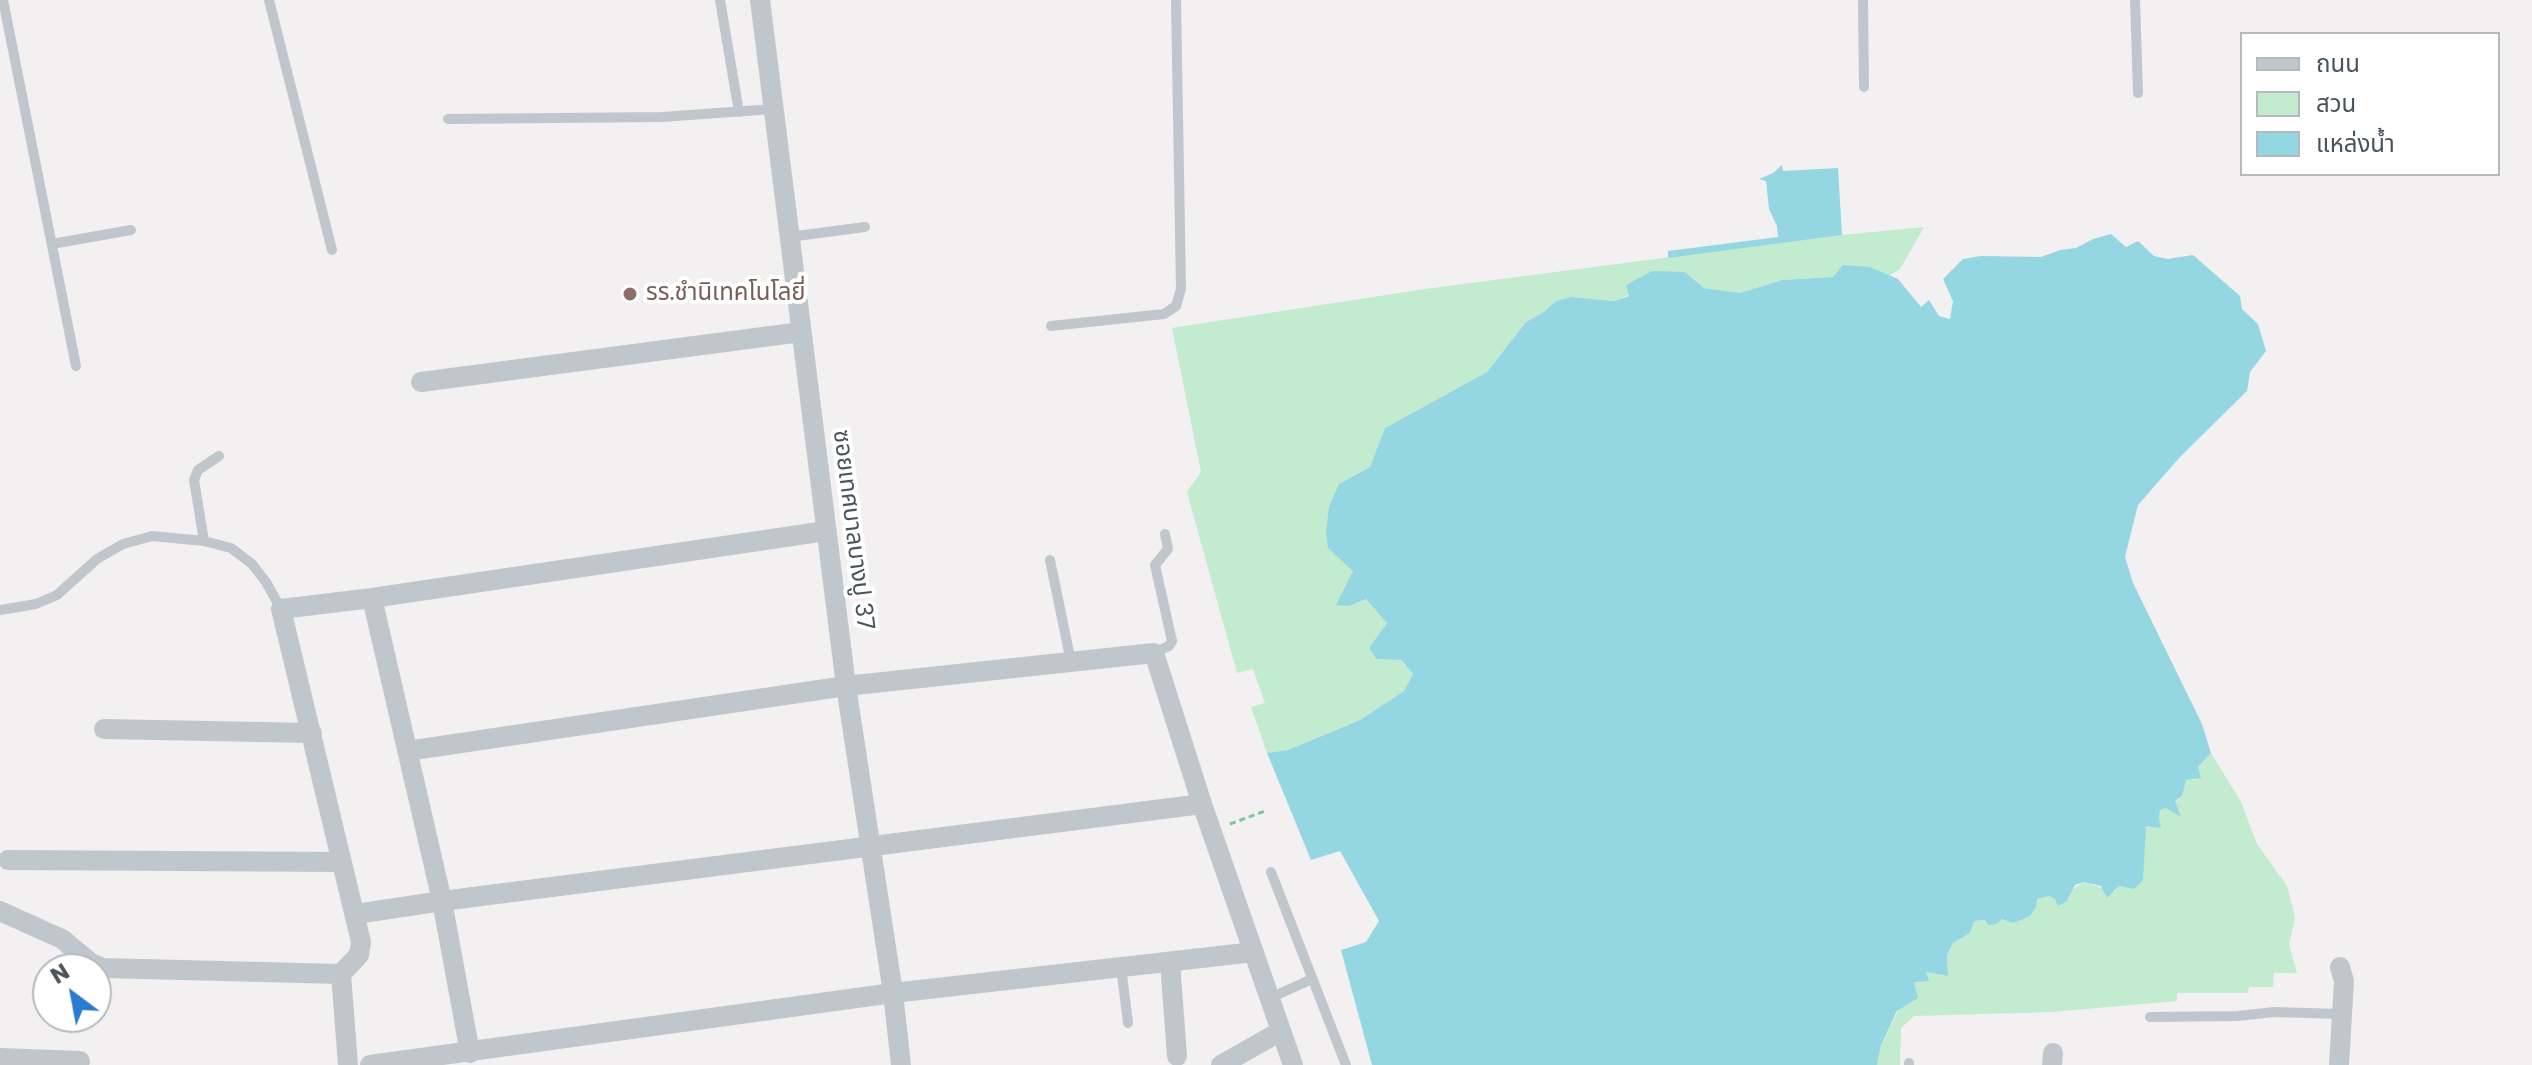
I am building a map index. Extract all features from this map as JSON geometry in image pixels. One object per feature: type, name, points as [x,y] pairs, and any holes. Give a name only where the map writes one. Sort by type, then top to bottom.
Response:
[{"type":"street","name":"ซอยเทศบาลบางปู 37","points":[[760,0],[846,686],[893,993],[901,1065]]},
{"type":"street","points":[[421,382],[801,332]]},
{"type":"street","points":[[348,1065],[341,974],[359,955],[361,942],[281,609],[826,531]]},
{"type":"street","points":[[372,598],[442,901],[470,1053]]},
{"type":"street","points":[[407,751],[846,686],[1154,653],[1202,804],[1293,1065]]},
{"type":"street","points":[[104,729],[312,733]]},
{"type":"street","points":[[356,914],[868,845],[1202,804]]},
{"type":"street","points":[[8,860],[342,862]]},
{"type":"street","points":[[0,911],[62,939],[91,963],[103,968],[341,974]]},
{"type":"street","points":[[370,1065],[893,993],[1254,952]]},
{"type":"street","points":[[1170,962],[1177,1056]]},
{"type":"street","points":[[2339,1065],[2344,981],[2340,967]]},
{"type":"street","points":[[1221,1065],[1281,1031]]},
{"type":"street","points":[[0,1058],[80,1061]]},
{"type":"lane","points":[[3,0],[76,366]]},
{"type":"lane","points":[[269,0],[332,250]]},
{"type":"lane","points":[[720,0],[739,112]]},
{"type":"lane","points":[[1051,326],[1164,314],[1176,306],[1181,289],[1176,0]]},
{"type":"lane","points":[[1863,0],[1864,87]]},
{"type":"lane","points":[[2135,0],[2138,93]]},
{"type":"lane","points":[[448,119],[662,117],[773,109]]},
{"type":"lane","points":[[789,237],[865,227]]},
{"type":"lane","points":[[52,244],[131,230]]},
{"type":"lane","points":[[204,541],[194,480],[198,470],[219,456]]},
{"type":"lane","points":[[1154,653],[1169,646],[1172,641],[1155,565],[1168,549],[1165,534]]},
{"type":"lane","points":[[0,610],[36,604],[57,595],[97,559],[123,544],[152,536],[204,541],[231,548],[252,564],[281,609]]},
{"type":"lane","points":[[1050,560],[1071,662]]},
{"type":"lane","points":[[1271,872],[1346,1065]]},
{"type":"lane","points":[[1121,967],[1128,1023]]},
{"type":"lane","points":[[1270,998],[1312,979]]},
{"type":"lane","points":[[2150,1017],[2313,1011],[2341,1014]]},
{"type":"path","points":[[1211,830],[1265,811]]},
{"type":"green space","points":[[1924,227],[1900,269],[1889,276],[1870,267],[1833,277],[1782,280],[1740,293],[1704,288],[1685,272],[1614,301],[1571,297],[1556,301],[1526,322],[1487,372],[1385,428],[1370,467],[1339,484],[1353,571],[1346,589],[1349,606],[1366,599],[1387,623],[1369,648],[1376,659],[1400,660],[1413,674],[1404,691],[1360,720],[1288,750],[1267,753],[1251,707],[1265,703],[1253,669],[1237,673],[1187,492],[1201,472],[1172,328],[1425,289],[1832,236]]},
{"type":"green space","points":[[2211,753],[2241,802],[2257,844],[2287,886],[2295,918],[2289,944],[2297,973],[2274,973],[2273,987],[2249,987],[2248,993],[2177,993],[2177,1001],[2052,1012],[1914,1016],[1901,1028],[1900,1065],[1877,1065],[1881,1045],[1913,982],[1925,972],[1948,976],[1947,955],[1953,943],[1970,933],[1974,921],[1986,920],[1988,925],[2002,919],[2013,923],[2037,899],[2049,896],[2055,899],[2084,882],[2115,892],[2146,826],[2159,819],[2160,810],[2167,808],[2180,816],[2175,802],[2182,796],[2183,784],[2187,779],[2196,780],[2198,767]]},
{"type":"water","points":[[1782,165],[1783,171],[1838,168],[1842,235],[1668,258],[1668,251],[1778,237],[1777,226],[1769,209],[1766,181],[1759,179]]},
{"type":"water","points":[[2111,234],[2126,247],[2138,241],[2154,256],[2168,259],[2193,255],[2240,296],[2242,309],[2258,324],[2266,351],[2250,372],[2247,391],[2180,457],[2138,505],[2125,557],[2133,583],[2202,724],[2211,753],[2198,767],[2201,778],[2186,780],[2182,796],[2175,801],[2181,817],[2166,808],[2160,810],[2161,828],[2146,826],[2143,880],[2134,889],[2119,886],[2107,898],[2101,886],[2084,882],[2075,885],[2066,902],[2058,906],[2055,899],[2049,896],[2037,899],[2030,916],[2013,923],[2002,919],[1988,925],[1985,920],[1974,921],[1970,933],[1953,943],[1947,955],[1948,976],[1926,972],[1929,981],[1914,982],[1918,998],[1897,1011],[1881,1045],[1877,1065],[1372,1065],[1341,950],[1366,942],[1379,921],[1340,851],[1311,860],[1267,753],[1288,750],[1360,720],[1404,691],[1413,674],[1401,660],[1376,659],[1369,648],[1387,623],[1366,599],[1349,606],[1336,605],[1353,571],[1328,548],[1326,533],[1329,507],[1339,484],[1370,467],[1385,428],[1487,372],[1526,322],[1556,301],[1571,297],[1614,301],[1629,296],[1626,285],[1652,271],[1685,272],[1704,288],[1740,293],[1782,280],[1833,277],[1843,265],[1870,267],[1898,279],[1921,307],[1929,300],[1939,316],[1950,319],[1953,301],[1943,279],[1963,259],[1981,256],[2041,257]]},
{"type":"place","name":"รร.ชำนิเทคโนโลยี่","points":[[630,294]]}]
